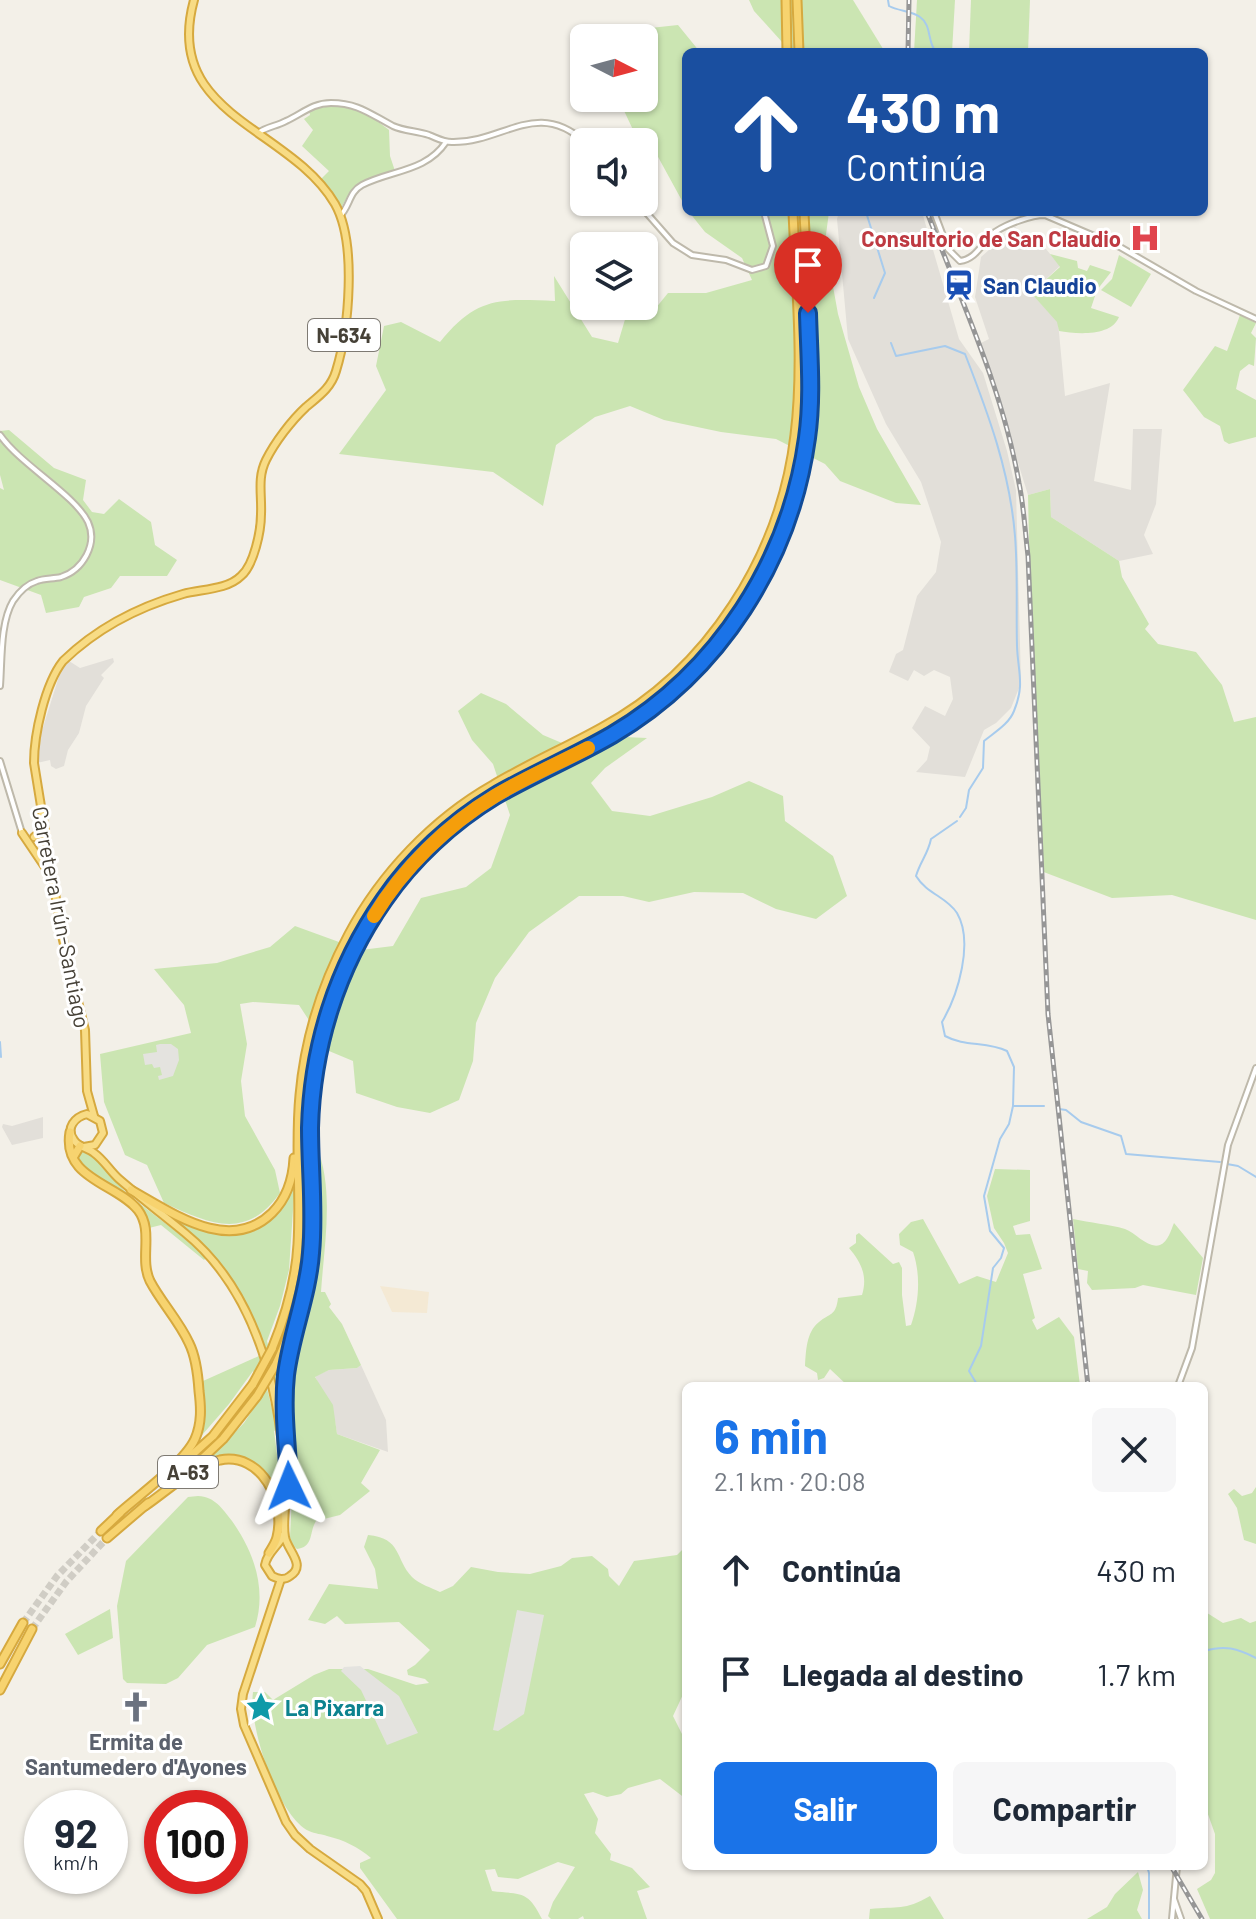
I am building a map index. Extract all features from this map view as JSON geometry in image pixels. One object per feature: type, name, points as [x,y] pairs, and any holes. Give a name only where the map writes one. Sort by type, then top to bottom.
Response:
[{"type":"highway","name":"Carretera Irún-Santiago","points":[[94,1116],[87,1091],[85,1030],[66,957],[34,763],[36,735],[49,692],[63,661],[122,617],[184,594],[228,584],[243,575],[262,517],[260,483],[265,462],[295,419],[328,388],[336,371],[349,300],[340,216],[319,183],[290,156],[217,100],[198,77],[193,67],[189,41],[194,0]]},
{"type":"highway","points":[[786,0],[787,48]]},
{"type":"highway","points":[[797,0],[799,48]]},
{"type":"highway","name":"A-63","points":[[101,1531],[206,1443],[253,1384],[272,1349],[290,1298],[298,1246],[300,1096],[313,1022],[334,965],[350,932],[375,893],[402,860],[459,807],[490,786],[605,726],[645,700],[676,674],[704,643],[750,579],[779,511],[795,438],[799,374],[793,216]]},
{"type":"highway","name":"A-63","points":[[107,1538],[216,1446],[257,1396],[276,1364],[301,1297],[309,1256],[310,1124],[319,1048],[331,1003],[345,968],[384,899],[438,840],[466,815],[495,796],[613,734],[652,708],[714,650],[760,583],[790,514],[807,437],[810,372],[804,216]]},
{"type":"highway","points":[[34,837],[41,828],[38,791]]},
{"type":"highway","points":[[22,833],[47,844]]},
{"type":"highway","points":[[22,833],[42,859],[53,888]]},
{"type":"highway","points":[[31,847],[47,844]]},
{"type":"highway","name":"Carretera Irún-Santiago","points":[[81,1116],[87,1091]]},
{"type":"highway","points":[[131,1190],[176,1216],[215,1229],[239,1230],[258,1223],[268,1217],[282,1200],[291,1180],[300,1096]]},
{"type":"highway","points":[[81,1116],[94,1116]]},
{"type":"highway","name":"N-634","points":[[70,1132],[73,1122],[81,1116]]},
{"type":"highway","name":"N-634","points":[[94,1116],[103,1127],[99,1141],[104,1163]]},
{"type":"highway","points":[[70,1132],[75,1143],[104,1163],[131,1190],[202,1248],[226,1277],[242,1307],[263,1355],[273,1393],[283,1448],[284,1534],[297,1560],[292,1575],[281,1579],[272,1576]]},
{"type":"highway","points":[[70,1132],[70,1149],[87,1175],[127,1199],[142,1215],[146,1230],[148,1275],[190,1344],[199,1387],[200,1422],[195,1440],[180,1459],[117,1515]]},
{"type":"highway","points":[[74,1156],[82,1146],[99,1141]]},
{"type":"highway","points":[[285,1506],[289,1486],[284,1400],[286,1372],[309,1277],[313,1226],[311,1206]]},
{"type":"highway","points":[[145,1506],[212,1463],[230,1460],[246,1463],[263,1475],[272,1489],[278,1530],[265,1565],[272,1576],[274,1596]]},
{"type":"highway","points":[[269,1553],[277,1548],[284,1534]]},
{"type":"highway","points":[[277,1548],[290,1551]]},
{"type":"highway","points":[[281,1579],[243,1694],[244,1725],[286,1822],[302,1842],[360,1884],[370,1898],[378,1919]]},
{"type":"highway","points":[[0,1664],[23,1623]]},
{"type":"highway","points":[[0,1690],[32,1629]]},
{"type":"street","points":[[258,133],[289,120],[309,107],[338,103],[372,112],[396,127],[446,142],[470,141],[534,123],[551,122],[570,131]]},
{"type":"street","points":[[340,216],[353,192],[362,185],[420,165],[439,153],[446,142]]},
{"type":"street","points":[[650,216],[682,250],[704,258],[726,260],[752,270],[766,266],[772,253],[765,216]]},
{"type":"street","points":[[936,216],[948,249],[960,261],[970,258],[997,231],[1034,216]]},
{"type":"street","points":[[1047,216],[1120,247],[1207,297],[1256,319]]},
{"type":"street","points":[[0,435],[27,464],[76,507],[87,521],[90,532],[88,552],[73,571],[60,577],[36,581],[15,598],[5,623],[0,686]]},
{"type":"street","points":[[0,761],[22,833]]},
{"type":"street","points":[[1179,1382],[1191,1351],[1228,1145],[1256,1068]]},
{"type":"street","points":[[1172,1919],[1177,1870]]},
{"type":"street","points":[[1174,1896],[1181,1919]]},
{"type":"shaded area","points":[[838,216],[923,216],[959,339],[983,373],[1016,490],[1021,683],[1011,708],[984,730],[965,777],[916,772],[927,760],[930,747],[912,728],[925,706],[945,716],[953,699],[950,677],[934,670],[924,676],[914,670],[908,681],[889,672],[896,654],[903,650],[917,596],[936,572],[941,542],[921,482],[886,424],[848,339]]},
{"type":"shaded area","points":[[1015,227],[1046,249],[1060,266],[1031,293],[1058,322],[1065,396],[1110,383],[1094,481],[1131,490],[1133,429],[1162,429],[1156,504],[1144,535],[1153,554],[1119,561],[1051,517],[1050,489],[1028,495],[981,343],[989,339],[975,297],[981,257]]},
{"type":"shaded area","points":[[113,658],[114,662],[101,675],[104,678],[86,706],[79,733],[68,750],[64,766],[56,769],[51,766],[50,760],[37,763],[39,740],[61,670],[69,661],[80,668]]},
{"type":"shaded area","points":[[171,1044],[178,1049],[179,1060],[173,1076],[159,1080],[158,1076],[162,1075],[160,1067],[145,1065],[143,1054],[157,1052],[156,1045]]},
{"type":"shaded area","points":[[43,1117],[43,1138],[12,1145],[2,1127],[3,1124],[12,1126]]},
{"type":"shaded area","points":[[380,1286],[429,1292],[427,1313],[392,1312]]},
{"type":"shaded area","points":[[361,1365],[386,1420],[388,1452],[337,1434],[335,1421],[315,1376],[329,1370]]},
{"type":"shaded area","points":[[517,1610],[544,1615],[524,1714],[498,1731],[493,1730]]},
{"type":"shaded area","points":[[360,1666],[399,1696],[418,1733],[387,1745],[361,1690],[341,1671],[344,1667]]},
{"type":"green space","points":[[749,0],[853,0],[883,48],[787,48],[754,11]]},
{"type":"green space","points":[[917,0],[955,0],[952,48],[914,48]]},
{"type":"green space","points":[[971,0],[1030,0],[1028,48],[969,48]]},
{"type":"green space","points":[[678,25],[697,48],[682,48],[682,201],[658,157],[658,128],[632,128],[625,112],[658,112],[658,27]]},
{"type":"green space","points":[[336,105],[368,114],[389,130],[390,156],[395,171],[360,184],[350,192],[341,208],[321,179],[329,171],[302,146],[313,130],[304,119],[310,115],[309,110]]},
{"type":"green space","points":[[692,216],[828,216],[825,242],[838,314],[859,387],[877,429],[921,505],[896,503],[840,481],[825,464],[776,439],[664,420],[630,406],[595,417],[556,445],[543,506],[493,472],[339,454],[386,390],[376,366],[384,326],[401,322],[440,342],[453,327],[478,308],[504,301],[555,301],[554,276],[570,302],[570,320],[581,320],[592,337],[618,343],[625,320],[658,320],[658,305],[668,293],[706,293],[752,280],[742,258],[705,232]]},
{"type":"green space","points":[[1050,254],[1077,261],[1078,268],[1087,271],[1090,265],[1111,272],[1097,290],[1091,308],[1119,317],[1115,323],[1092,333],[1059,331],[1057,322],[1031,293],[1060,267]]},
{"type":"green space","points":[[1119,255],[1151,274],[1131,307],[1101,290],[1112,279]]},
{"type":"green space","points":[[1240,315],[1256,323],[1251,333],[1256,338],[1254,366],[1249,364],[1240,371],[1236,389],[1256,400],[1256,437],[1229,444],[1224,441],[1220,426],[1204,417],[1183,390],[1215,346],[1227,351]]},
{"type":"green space","points":[[9,430],[54,468],[86,480],[83,500],[92,512],[104,514],[119,499],[151,522],[155,545],[177,560],[167,576],[120,576],[111,588],[84,597],[79,607],[46,613],[41,595],[0,580],[0,488],[4,490],[0,475],[0,431]]},
{"type":"green space","points":[[1050,489],[1051,517],[1119,561],[1122,577],[1149,624],[1145,629],[1158,644],[1196,652],[1222,685],[1234,722],[1256,717],[1256,920],[1172,895],[1112,898],[1041,871],[1032,681],[1028,495]]},
{"type":"green space","points":[[481,693],[506,704],[543,735],[562,743],[602,736],[647,738],[605,768],[591,783],[612,811],[650,816],[712,797],[749,781],[783,796],[785,821],[833,856],[847,896],[816,919],[776,909],[743,893],[694,892],[649,902],[623,896],[579,896],[529,932],[495,978],[476,1023],[473,1061],[459,1100],[430,1113],[397,1107],[356,1093],[353,1061],[329,1051],[299,1005],[240,1004],[247,1044],[241,1081],[245,1116],[275,1170],[280,1193],[254,1218],[240,1223],[212,1222],[164,1203],[147,1165],[125,1155],[104,1102],[100,1054],[191,1033],[184,1005],[154,969],[217,963],[270,947],[295,926],[361,950],[393,946],[421,898],[466,887],[491,868],[510,815],[493,764],[472,740],[458,711]]},
{"type":"green space","points":[[316,1145],[322,1162],[327,1198],[321,1292],[325,1292],[331,1304],[329,1307],[342,1324],[361,1365],[329,1370],[315,1377],[333,1405],[337,1434],[380,1450],[361,1483],[370,1491],[340,1515],[316,1521],[309,1542],[297,1549],[291,1544],[290,1537],[293,1476],[290,1375],[316,1254]]},
{"type":"green space","points":[[81,1149],[100,1163],[127,1193],[206,1258],[204,1260],[161,1225],[149,1228],[138,1206],[85,1166],[77,1156]]},
{"type":"green space","points":[[995,1169],[1030,1170],[1030,1221],[1013,1226],[1016,1235],[1030,1234],[1042,1269],[1023,1274],[1035,1318],[1032,1320],[1037,1330],[1059,1317],[1074,1337],[1080,1382],[844,1382],[830,1369],[824,1378],[818,1380],[817,1373],[805,1366],[809,1337],[815,1326],[834,1311],[838,1298],[862,1295],[862,1270],[849,1248],[856,1243],[856,1235],[859,1233],[893,1264],[899,1262],[906,1326],[911,1325],[917,1298],[916,1261],[913,1252],[900,1245],[899,1234],[911,1222],[923,1219],[959,1284],[977,1276],[996,1282],[1008,1253],[994,1228],[987,1196]]},
{"type":"green space","points":[[295,1180],[289,1270],[267,1341],[275,1372],[288,1347],[282,1395],[283,1429],[270,1364],[247,1308],[213,1258],[165,1213],[215,1232],[259,1225]]},
{"type":"green space","points":[[1073,1219],[1125,1229],[1156,1246],[1169,1236],[1174,1223],[1203,1258],[1196,1295],[1143,1285],[1092,1290],[1087,1283],[1088,1271],[1078,1269]]},
{"type":"green space","points":[[259,1356],[277,1429],[274,1431],[280,1508],[270,1482],[256,1465],[236,1458],[208,1460],[244,1423],[261,1397],[253,1371],[196,1442],[204,1419],[203,1381]]},
{"type":"green space","points":[[1256,1487],[1256,1544],[1244,1540],[1237,1508],[1228,1494],[1234,1489],[1242,1496],[1252,1493]]},
{"type":"green space","points":[[188,1497],[209,1498],[221,1508],[247,1545],[259,1585],[255,1627],[207,1645],[178,1678],[166,1684],[127,1683],[123,1679],[117,1606],[126,1561]]},
{"type":"green space","points":[[368,1535],[387,1540],[412,1577],[440,1592],[453,1586],[471,1567],[530,1574],[561,1566],[572,1558],[592,1556],[608,1569],[609,1576],[619,1586],[634,1561],[677,1555],[682,1550],[682,1697],[673,1716],[682,1734],[682,1796],[660,1779],[607,1797],[593,1792],[584,1794],[598,1819],[595,1833],[611,1854],[610,1860],[632,1868],[650,1887],[637,1891],[647,1919],[584,1919],[583,1916],[578,1919],[551,1919],[548,1916],[553,1902],[575,1867],[558,1862],[518,1879],[498,1877],[495,1869],[485,1870],[492,1891],[522,1895],[537,1909],[542,1919],[397,1919],[360,1868],[360,1863],[371,1858],[345,1842],[309,1831],[286,1808],[260,1747],[253,1692],[265,1692],[273,1700],[329,1669],[368,1669],[416,1685],[429,1683],[408,1675],[407,1670],[430,1650],[399,1622],[345,1624],[337,1616],[325,1624],[308,1620],[329,1584],[378,1589],[375,1569],[364,1547]]},
{"type":"green space","points":[[110,1609],[113,1638],[78,1655],[65,1634]]},
{"type":"green space","points":[[1208,1614],[1223,1623],[1241,1618],[1250,1623],[1256,1621],[1256,1919],[1210,1919],[1197,1889],[1211,1880],[1215,1873],[1215,1834],[1208,1814]]},
{"type":"green space","points":[[1138,1872],[1143,1890],[1137,1910],[1142,1919],[1087,1919],[1107,1907],[1115,1894]]},
{"type":"green space","points":[[930,1896],[944,1919],[869,1919],[870,1909],[907,1906]]},
{"type":"waterway","points":[[888,0],[889,6],[913,13],[924,20],[934,48]]},
{"type":"waterway","points":[[867,216],[885,273],[874,298]]},
{"type":"waterway","points":[[891,343],[896,356],[945,346],[965,354],[997,443],[1012,512],[1019,693],[1009,720],[984,741],[983,768],[969,790],[966,808],[960,817]]},
{"type":"waterway","points":[[957,821],[931,839],[916,876],[953,908],[962,925],[962,968],[942,1022],[945,1036],[1007,1051],[1014,1067],[1013,1106],[1009,1124],[1000,1139],[984,1196],[990,1231],[1004,1248],[993,1268],[981,1346],[969,1371],[976,1382]]},
{"type":"waterway","points":[[0,1042],[1,1057]]},
{"type":"waterway","points":[[1013,1106],[1044,1106]]},
{"type":"waterway","points":[[1059,1109],[1066,1110],[1081,1122],[1121,1136],[1126,1154],[1220,1162]]},
{"type":"waterway","points":[[1227,1164],[1238,1166],[1256,1177]]},
{"type":"waterway","points":[[1208,1650],[1231,1648],[1256,1658]]},
{"type":"waterway","points":[[1148,1870],[1149,1919]]},
{"type":"tunnel","points":[[23,1623],[57,1576],[101,1531]]},
{"type":"tunnel","points":[[32,1629],[66,1582],[107,1538]]},
{"type":"railway","points":[[908,48],[909,0]]},
{"type":"railway","points":[[929,216],[992,380],[1012,448],[1022,501],[1028,556],[1048,1014],[1088,1382]]},
{"type":"railway","points":[[1173,1870],[1202,1919]]},
{"type":"slow traffic","points":[[374,916],[410,868],[466,815],[495,796],[588,748]]},
{"type":"place","name":"Consultorio de San Claudio","points":[[1145,238]]},
{"type":"place","name":"San Claudio","points":[[959,285]]},
{"type":"place","name":"Ermita de Santumedero d'Ayones","points":[[136,1707]]},
{"type":"place","name":"La Pixarra","points":[[261,1707]]},
{"type":"route","points":[[289,1486],[285,1387],[291,1347],[307,1289],[311,1252],[310,1124],[315,1072],[331,1003],[345,968],[384,899],[410,868],[466,815],[495,796],[613,734],[652,708],[714,650],[738,618],[776,550],[800,475],[810,405],[808,313]]}]
